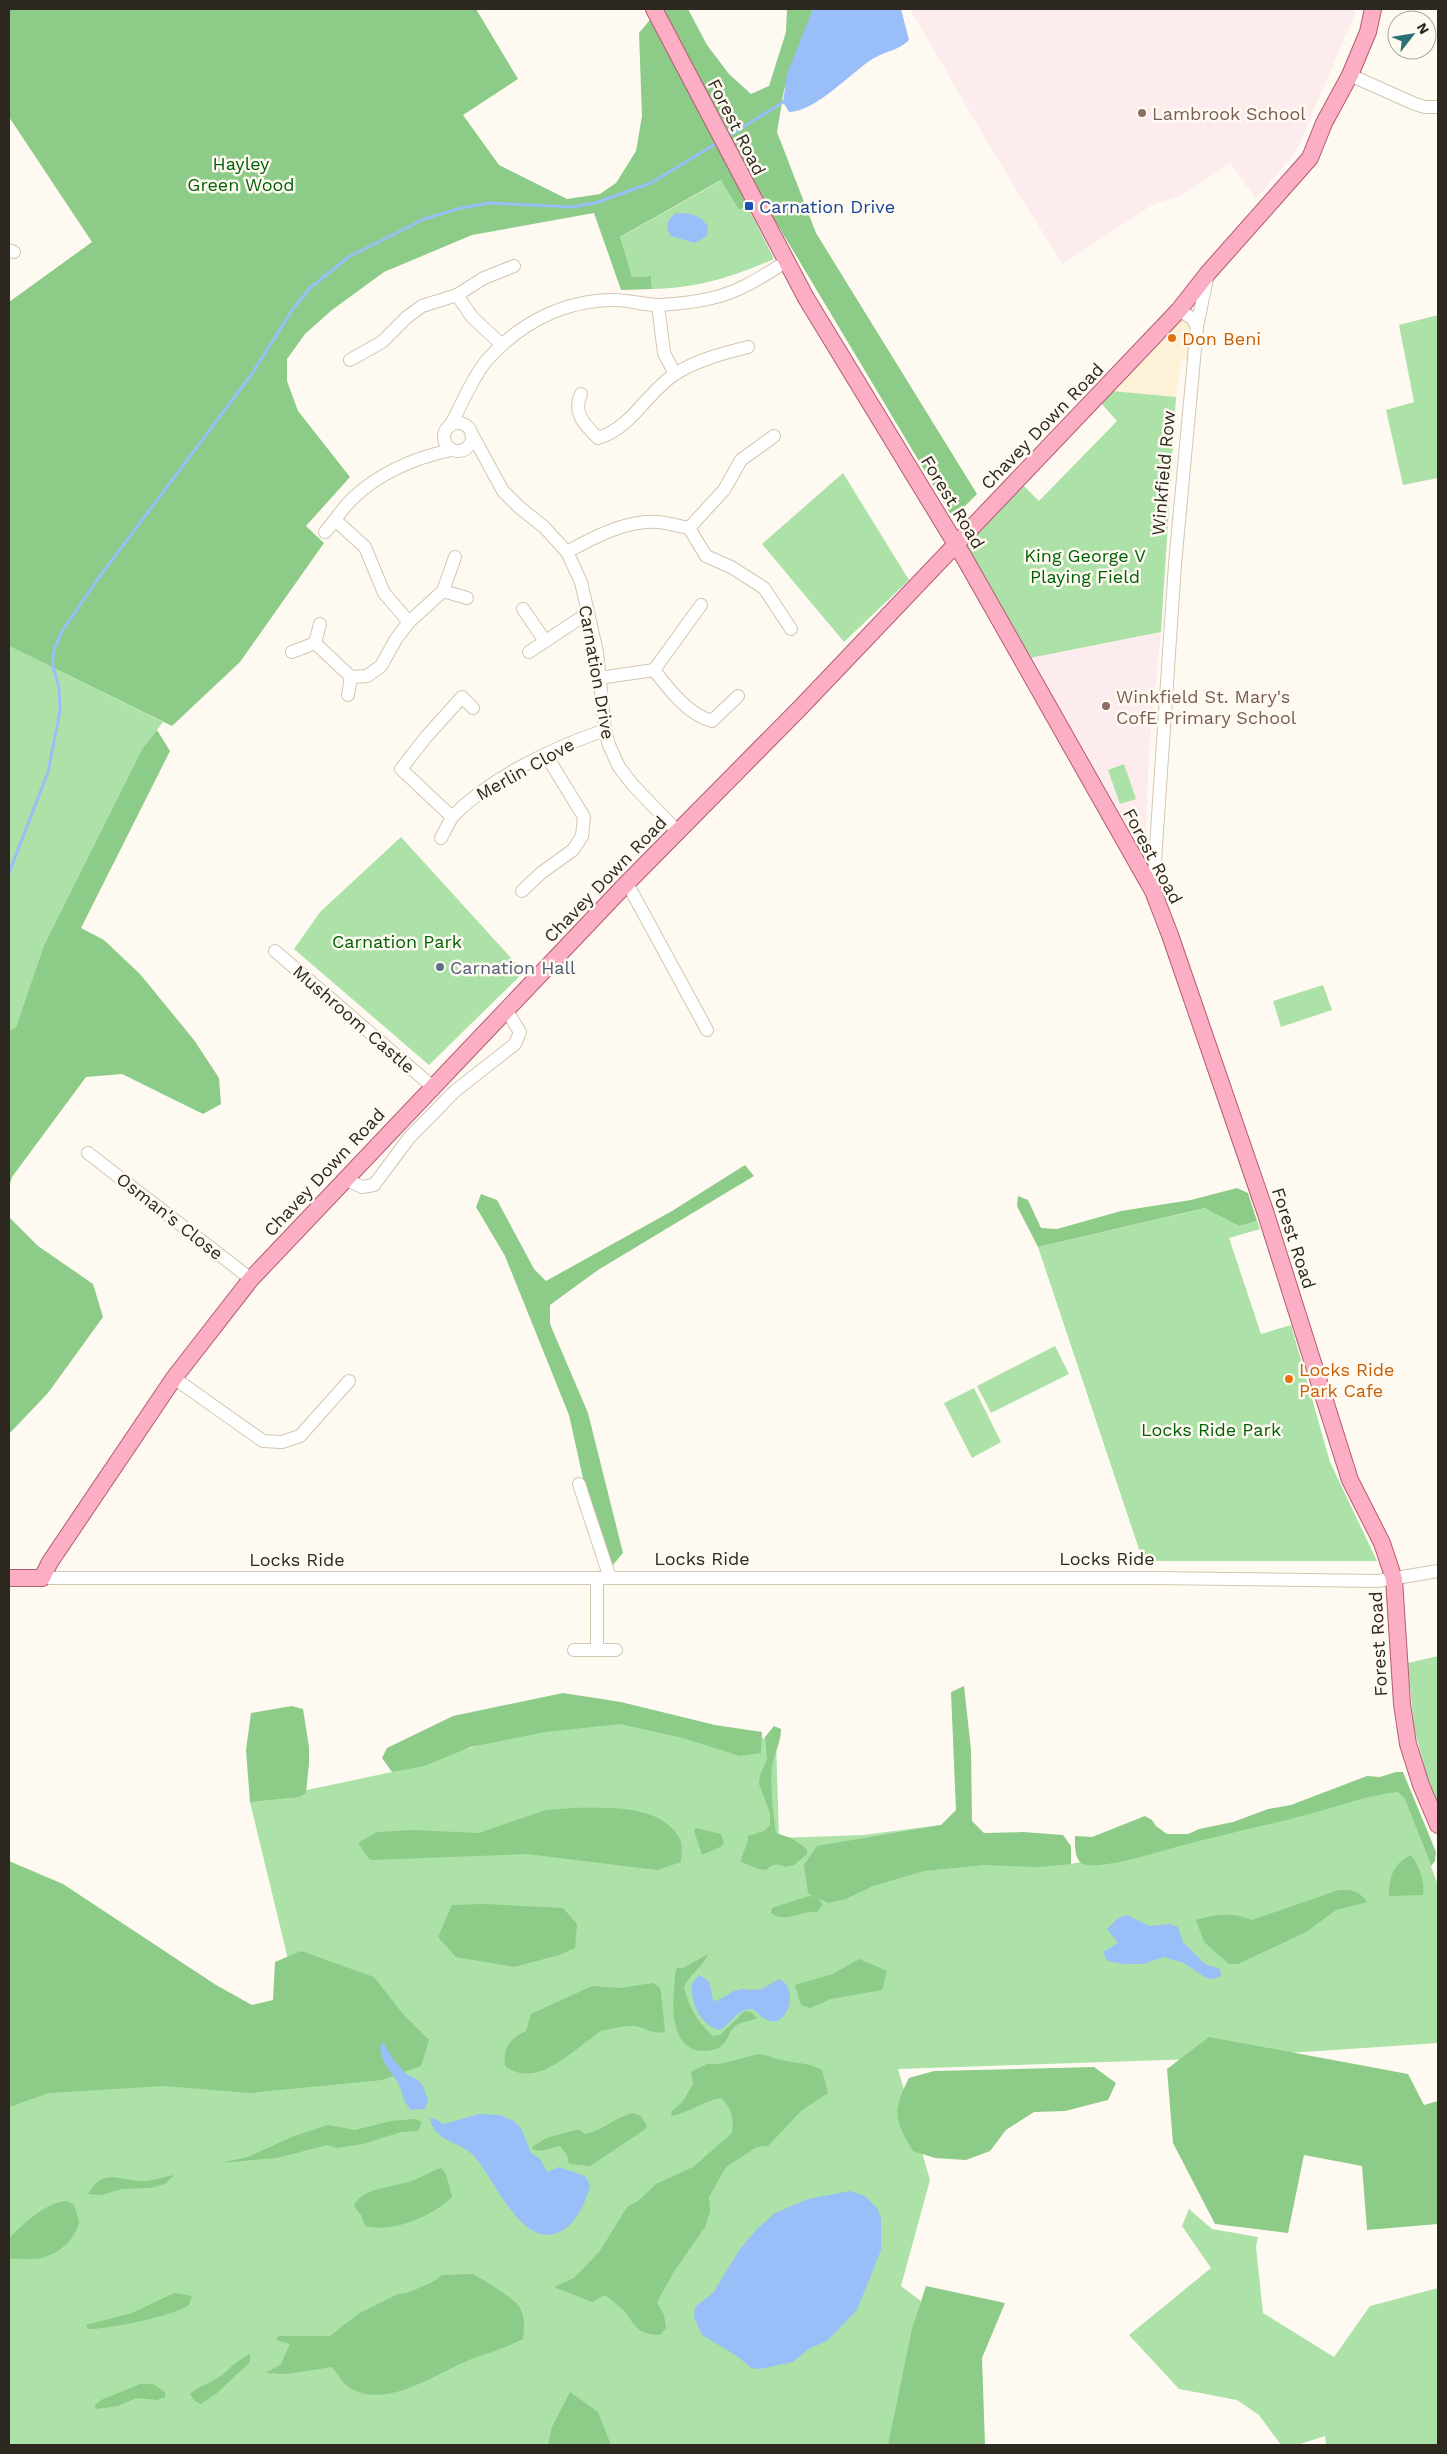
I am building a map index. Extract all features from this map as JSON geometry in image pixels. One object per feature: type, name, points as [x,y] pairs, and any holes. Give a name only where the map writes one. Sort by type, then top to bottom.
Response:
[{"type":"main road","name":"Forest Road","points":[[654,9],[718,134],[806,298],[956,545],[1153,891],[1170,935],[1266,1214],[1350,1480],[1382,1542],[1394,1579],[1402,1704],[1408,1744],[1421,1786],[1438,1825]]},
{"type":"main road","points":[[1179,310],[1208,273],[1310,158],[1324,123],[1350,75],[1368,32],[1373,9]]},
{"type":"main road","name":"Chavey Down Road","points":[[42,1578],[50,1562],[174,1378],[251,1279],[433,1087],[508,1011],[627,883],[956,545],[1179,310]]},
{"type":"main road","name":"Locks Ride","points":[[9,1578],[42,1578]]},
{"type":"street","points":[[1350,75],[1415,104],[1438,107]]},
{"type":"street","name":"Carnation Drive","points":[[444,438],[445,432],[486,361],[526,325],[569,306],[616,300],[658,305],[712,298],[745,288],[787,261]]},
{"type":"street","points":[[350,360],[382,342],[406,317],[422,306],[457,295],[484,278],[514,266]]},
{"type":"street","name":"Winkfield Row","points":[[1153,891],[1175,564],[1197,327],[1208,273]]},
{"type":"street","points":[[457,295],[472,318],[502,345]]},
{"type":"street","points":[[658,305],[664,354],[675,374]]},
{"type":"street","points":[[1179,310],[1192,320],[1197,327]]},
{"type":"street","points":[[581,394],[578,401],[580,416],[598,438],[609,435],[625,423],[647,398],[675,374],[717,355],[748,347]]},
{"type":"street","name":"Carnation Drive","points":[[468,394],[470,431],[486,464],[503,491],[518,507],[544,527],[567,552],[581,582],[597,652],[605,730],[620,767],[644,799],[678,832]]},
{"type":"street","points":[[419,458],[468,446],[470,431],[458,422],[450,426]]},
{"type":"street","points":[[689,528],[724,490],[741,460],[774,436]]},
{"type":"street","points":[[325,532],[351,500],[380,477],[419,458],[444,438],[453,450]]},
{"type":"street","name":"Carnation Drive","points":[[453,450],[471,452],[486,464]]},
{"type":"street","points":[[335,520],[364,548],[384,594],[409,622]]},
{"type":"street","points":[[567,552],[590,539],[636,522],[659,522],[689,528],[706,556],[731,567],[764,588],[791,629]]},
{"type":"street","points":[[315,643],[351,677],[367,676],[380,666],[409,622],[443,591],[456,557]]},
{"type":"street","points":[[443,591],[468,598]]},
{"type":"street","points":[[600,678],[654,670],[701,605]]},
{"type":"street","points":[[523,610],[545,641]]},
{"type":"street","points":[[529,652],[588,613]]},
{"type":"street","points":[[315,643],[320,624]]},
{"type":"street","points":[[292,652],[315,643]]},
{"type":"street","points":[[654,670],[672,693],[702,718],[712,721],[738,696]]},
{"type":"street","points":[[348,695],[351,677]]},
{"type":"street","points":[[452,817],[401,769],[426,736],[462,697],[473,708]]},
{"type":"street","name":"Merlin Clove","points":[[441,838],[452,817],[469,800],[504,777],[546,755],[574,741],[605,730]]},
{"type":"street","points":[[522,891],[540,873],[573,850],[582,836],[584,816],[546,755]]},
{"type":"street","points":[[627,883],[707,1030]]},
{"type":"street","name":"Mushroom Castle","points":[[275,951],[433,1087]]},
{"type":"street","points":[[345,1179],[362,1187],[374,1185],[409,1138],[455,1091],[515,1044],[520,1032],[508,1011]]},
{"type":"street","name":"Osman's Close","points":[[88,1153],[251,1279]]},
{"type":"street","points":[[174,1378],[263,1441],[282,1442],[300,1436],[349,1381]]},
{"type":"street","points":[[579,1484],[603,1578],[597,1649]]},
{"type":"street","name":"Locks Ride","points":[[42,1578],[1394,1579],[1438,1571]]},
{"type":"street","points":[[574,1650],[616,1650]]},
{"type":"shaded area","name":"Lambrook School","points":[[910,9],[1357,9],[1296,152],[1256,199],[1230,163],[1182,195],[1154,204],[1062,264],[989,145]]},
{"type":"shaded area","points":[[1179,318],[1187,320],[1190,326],[1189,360],[1181,361],[1176,397],[1112,391]]},
{"type":"shaded area","name":"Winkfield St. Mary's CofE Primary School","points":[[1161,632],[1149,753],[1145,854],[1030,658]]},
{"type":"green space","name":"Hayley Green Wood","points":[[9,9],[476,9],[518,79],[463,115],[499,165],[567,199],[600,194],[616,183],[636,151],[642,116],[639,33],[659,9],[688,9],[707,45],[729,74],[751,94],[769,86],[786,32],[787,9],[813,9],[784,90],[777,132],[816,233],[977,494],[953,518],[761,197],[739,210],[721,180],[620,237],[632,277],[651,276],[652,289],[621,290],[594,213],[472,235],[384,272],[332,310],[305,334],[287,359],[287,381],[298,411],[350,477],[306,526],[324,543],[240,662],[172,726],[9,646],[9,302],[92,242],[9,117]]},
{"type":"green space","points":[[722,180],[739,210],[747,205],[774,259],[729,276],[685,286],[652,289],[651,276],[632,277],[619,238]]},
{"type":"green space","points":[[1438,315],[1438,478],[1403,485],[1386,410],[1414,402],[1399,325]]},
{"type":"green space","name":"King George V Playing Field","points":[[1112,391],[1176,397],[1161,632],[1030,658],[964,544],[1021,483],[1039,501],[1117,421],[1100,402]]},
{"type":"green space","points":[[843,473],[909,580],[844,642],[762,544]]},
{"type":"green space","points":[[9,646],[163,722],[142,749],[44,945],[16,1027],[9,1031]]},
{"type":"green space","points":[[157,730],[170,751],[81,928],[104,940],[140,974],[194,1040],[219,1078],[221,1104],[203,1114],[122,1074],[86,1077],[12,1177],[9,1187],[9,1031],[16,1027],[44,945],[142,749]]},
{"type":"green space","points":[[1124,764],[1136,799],[1120,804],[1108,770]]},
{"type":"green space","name":"Carnation Park","points":[[401,837],[524,972],[429,1065],[294,949],[320,912]]},
{"type":"green space","points":[[1323,985],[1332,1010],[1281,1027],[1273,1001]]},
{"type":"green space","points":[[745,1165],[754,1176],[598,1270],[550,1305],[550,1324],[588,1413],[623,1553],[612,1566],[600,1555],[569,1415],[505,1256],[476,1207],[481,1194],[497,1200],[534,1269],[546,1281],[672,1211]]},
{"type":"green space","points":[[1237,1188],[1248,1193],[1257,1221],[1239,1226],[1205,1208],[1038,1247],[1017,1206],[1018,1196],[1028,1200],[1041,1228],[1057,1229],[1121,1211],[1191,1200]]},
{"type":"green space","name":"Locks Ride Park","points":[[1206,1208],[1239,1226],[1257,1221],[1260,1229],[1229,1238],[1261,1334],[1291,1325],[1330,1462],[1377,1561],[1143,1561],[1038,1247]]},
{"type":"green space","points":[[9,1217],[38,1246],[93,1284],[103,1317],[48,1393],[9,1434]]},
{"type":"green space","points":[[1055,1346],[1069,1374],[991,1413],[977,1386]]},
{"type":"green space","points":[[974,1388],[1001,1442],[972,1458],[944,1403]]},
{"type":"green space","points":[[1438,1656],[1438,1802],[1434,1803],[1414,1728],[1408,1663]]},
{"type":"green space","points":[[964,1686],[971,1750],[972,1821],[984,1833],[1023,1832],[1063,1835],[1071,1846],[1071,1864],[1038,1867],[984,1865],[924,1871],[873,1886],[846,1899],[828,1903],[818,1898],[823,1905],[817,1912],[788,1917],[776,1916],[771,1913],[772,1908],[809,1896],[814,1897],[808,1893],[804,1865],[817,1846],[941,1825],[956,1810],[951,1692]]},
{"type":"green space","points":[[563,1693],[621,1702],[715,1725],[762,1732],[761,1753],[740,1756],[683,1738],[620,1724],[545,1732],[471,1747],[424,1766],[392,1772],[382,1758],[387,1748],[453,1716]]},
{"type":"green space","points":[[292,1706],[303,1709],[309,1747],[306,1793],[299,1797],[250,1802],[246,1750],[251,1713]]},
{"type":"green space","points":[[587,1712],[776,1740],[779,1838],[863,1835],[941,1825],[984,1833],[1071,1864],[1218,1832],[1399,1782],[1438,1885],[1438,2043],[1197,2059],[898,2069],[930,2180],[901,2286],[921,2301],[889,2445],[9,2445],[9,2085],[299,2005],[250,1802],[392,1772]]},
{"type":"green space","points":[[774,1726],[781,1729],[771,1775],[776,1833],[791,1838],[807,1849],[807,1854],[794,1865],[785,1867],[775,1865],[766,1870],[741,1862],[748,1836],[764,1831],[770,1825],[770,1813],[759,1784],[760,1775],[767,1759],[765,1737]]},
{"type":"green space","points":[[1403,1772],[1436,1852],[1435,1861],[1431,1866],[1405,1799],[1398,1792],[1363,1798],[1306,1815],[1138,1858],[1101,1865],[1083,1864],[1078,1859],[1075,1836],[1092,1837],[1145,1816],[1167,1834],[1188,1834],[1199,1829],[1233,1822],[1268,1809],[1291,1805],[1367,1776],[1380,1777]]},
{"type":"green space","points":[[574,1808],[633,1810],[660,1819],[671,1828],[681,1841],[681,1862],[657,1870],[527,1854],[370,1860],[358,1843],[377,1832],[413,1830],[479,1833],[546,1810]]},
{"type":"green space","points":[[696,1828],[721,1834],[724,1842],[722,1846],[702,1855],[694,1831]]},
{"type":"green space","points":[[1411,1855],[1421,1874],[1423,1895],[1389,1896],[1393,1872],[1400,1863]]},
{"type":"green space","points":[[9,1861],[63,1884],[216,1985],[252,2005],[273,2000],[275,1962],[301,1951],[374,1977],[403,2014],[429,2040],[421,2066],[382,2080],[250,2093],[164,2086],[49,2093],[9,2107]]},
{"type":"green space","points":[[1339,1890],[1355,1892],[1361,1895],[1367,1902],[1336,1910],[1306,1932],[1238,1964],[1229,1964],[1204,1942],[1196,1920],[1224,1915],[1245,1917],[1252,1920]]},
{"type":"green space","points":[[484,1904],[563,1908],[577,1924],[575,1948],[559,1955],[514,1967],[456,1957],[438,1937],[452,1905]]},
{"type":"green space","points":[[708,1954],[684,1987],[688,2001],[698,2020],[713,2036],[720,2035],[745,2011],[751,2012],[757,2018],[735,2026],[720,2047],[703,2051],[692,2049],[684,2043],[679,2035],[675,2025],[673,2002],[677,1968],[683,1968]]},
{"type":"green space","points":[[859,1959],[887,1971],[882,1990],[831,1999],[810,2008],[801,2005],[795,1985],[833,1974]]},
{"type":"green space","points":[[653,1983],[660,1988],[661,1992],[665,2032],[655,2032],[635,2026],[610,2029],[599,2032],[560,2061],[538,2072],[527,2074],[516,2072],[505,2066],[505,2054],[508,2045],[515,2037],[526,2031],[531,2014],[592,1986],[619,1988]]},
{"type":"green space","points":[[1209,2037],[1408,2074],[1424,2105],[1438,2101],[1438,2224],[1367,2230],[1362,2166],[1304,2155],[1288,2233],[1215,2224],[1173,2143],[1167,2069]]},
{"type":"green space","points":[[758,2054],[809,2065],[822,2070],[828,2093],[802,2110],[768,2146],[757,2147],[726,2167],[709,2197],[710,2212],[705,2227],[675,2270],[657,2302],[664,2315],[666,2328],[660,2335],[639,2330],[624,2310],[605,2295],[592,2302],[554,2287],[574,2278],[600,2251],[627,2207],[638,2201],[656,2184],[693,2167],[732,2133],[733,2123],[731,2114],[728,2106],[721,2098],[671,2116],[672,2111],[683,2101],[693,2084],[691,2072],[707,2064],[720,2064]]},
{"type":"green space","points":[[1094,2067],[1116,2083],[1108,2100],[1065,2111],[1034,2112],[1006,2130],[990,2151],[966,2160],[935,2158],[913,2151],[899,2123],[898,2107],[909,2078],[934,2071]]},
{"type":"green space","points":[[633,2113],[641,2116],[647,2126],[644,2130],[590,2166],[569,2164],[567,2155],[560,2146],[542,2151],[531,2148],[546,2138],[576,2130],[580,2130],[584,2134],[590,2133]]},
{"type":"green space","points":[[415,2119],[422,2122],[418,2131],[401,2132],[363,2144],[337,2148],[327,2145],[277,2158],[220,2163],[248,2157],[294,2136],[328,2125],[355,2130],[391,2121]]},
{"type":"green space","points":[[441,2168],[446,2174],[452,2197],[444,2204],[411,2222],[376,2228],[365,2226],[361,2215],[354,2206],[363,2195],[412,2181]]},
{"type":"green space","points":[[174,2175],[165,2184],[150,2188],[122,2189],[101,2195],[88,2194],[99,2181],[105,2178],[143,2181]]},
{"type":"green space","points":[[67,2201],[74,2205],[79,2221],[74,2234],[60,2250],[41,2258],[9,2259],[9,2238],[28,2220],[43,2210]]},
{"type":"green space","points":[[1189,2209],[1212,2229],[1258,2237],[1256,2247],[1263,2313],[1334,2357],[1370,2306],[1438,2288],[1438,2445],[1326,2445],[1325,2436],[1297,2445],[1281,2445],[1259,2415],[1237,2400],[1179,2389],[1129,2335],[1211,2268],[1182,2226]]},
{"type":"green space","points":[[473,2274],[497,2288],[518,2305],[523,2317],[523,2339],[469,2360],[414,2386],[384,2394],[370,2395],[352,2389],[342,2381],[332,2367],[286,2374],[266,2373],[281,2364],[290,2344],[276,2340],[279,2336],[330,2336],[358,2314],[398,2294],[407,2293],[431,2283],[442,2275]]},
{"type":"green space","points":[[926,2286],[1005,2303],[982,2358],[985,2445],[888,2445],[912,2329]]},
{"type":"green space","points":[[174,2293],[192,2296],[189,2305],[168,2314],[125,2325],[88,2329],[86,2325],[132,2313]]},
{"type":"green space","points":[[250,2354],[250,2362],[217,2393],[201,2404],[195,2401],[190,2394],[218,2378]]},
{"type":"green space","points":[[140,2384],[153,2384],[165,2392],[165,2397],[157,2400],[136,2398],[118,2406],[97,2409],[94,2406],[101,2400]]},
{"type":"green space","points":[[570,2392],[598,2412],[611,2445],[548,2445],[552,2427]]},
{"type":"water","points":[[813,9],[901,9],[909,40],[901,46],[874,58],[811,105],[789,112],[783,102],[787,74]]},
{"type":"water","points":[[676,213],[690,214],[702,219],[708,227],[707,236],[695,243],[671,236],[667,227],[670,218]]},
{"type":"water","points":[[1127,1915],[1149,1926],[1170,1924],[1178,1927],[1183,1942],[1205,1964],[1220,1969],[1221,1976],[1213,1979],[1206,1978],[1184,1963],[1164,1957],[1143,1964],[1124,1964],[1107,1961],[1103,1952],[1118,1943],[1107,1929],[1118,1918]]},
{"type":"water","points":[[699,1975],[709,1981],[713,2000],[717,2001],[734,1991],[762,1989],[779,1979],[786,1984],[789,1991],[788,2007],[780,2020],[773,2021],[764,2018],[753,2009],[742,2011],[720,2030],[713,2028],[707,2024],[698,2012],[693,1998],[692,1983]]},
{"type":"water","points":[[383,2042],[393,2059],[406,2074],[418,2080],[423,2086],[428,2100],[425,2109],[411,2110],[406,2104],[399,2085],[382,2058],[381,2047]]},
{"type":"water","points":[[479,2114],[500,2115],[514,2121],[522,2130],[531,2153],[540,2159],[547,2172],[559,2167],[585,2176],[590,2185],[581,2210],[573,2222],[563,2230],[548,2235],[535,2232],[522,2222],[510,2209],[481,2164],[472,2154],[436,2132],[430,2119],[433,2118],[444,2124]]},
{"type":"water","points":[[850,2191],[865,2196],[877,2208],[881,2218],[881,2250],[857,2310],[827,2341],[810,2348],[793,2362],[759,2369],[751,2368],[737,2356],[702,2335],[694,2317],[695,2307],[713,2293],[740,2249],[757,2229],[775,2213],[808,2199]]},
{"type":"waterway","points":[[727,137],[785,101]]},
{"type":"waterway","points":[[9,873],[48,772],[60,711],[59,688],[52,663],[55,647],[63,630],[97,580],[251,375],[293,309],[310,288],[350,256],[424,219],[461,208],[490,203],[572,207],[595,203],[651,183],[717,143]]},
{"type":"place","name":"Lambrook School","points":[[1142,113]]},
{"type":"place","name":"Carnation Drive","points":[[749,206]]},
{"type":"place","name":"Don Beni","points":[[1172,338]]},
{"type":"place","name":"Winkfield St. Mary's CofE Primary School","points":[[1106,706]]},
{"type":"place","name":"Carnation Hall","points":[[440,967]]},
{"type":"place","name":"Locks Ride Park Cafe","points":[[1289,1379]]}]
